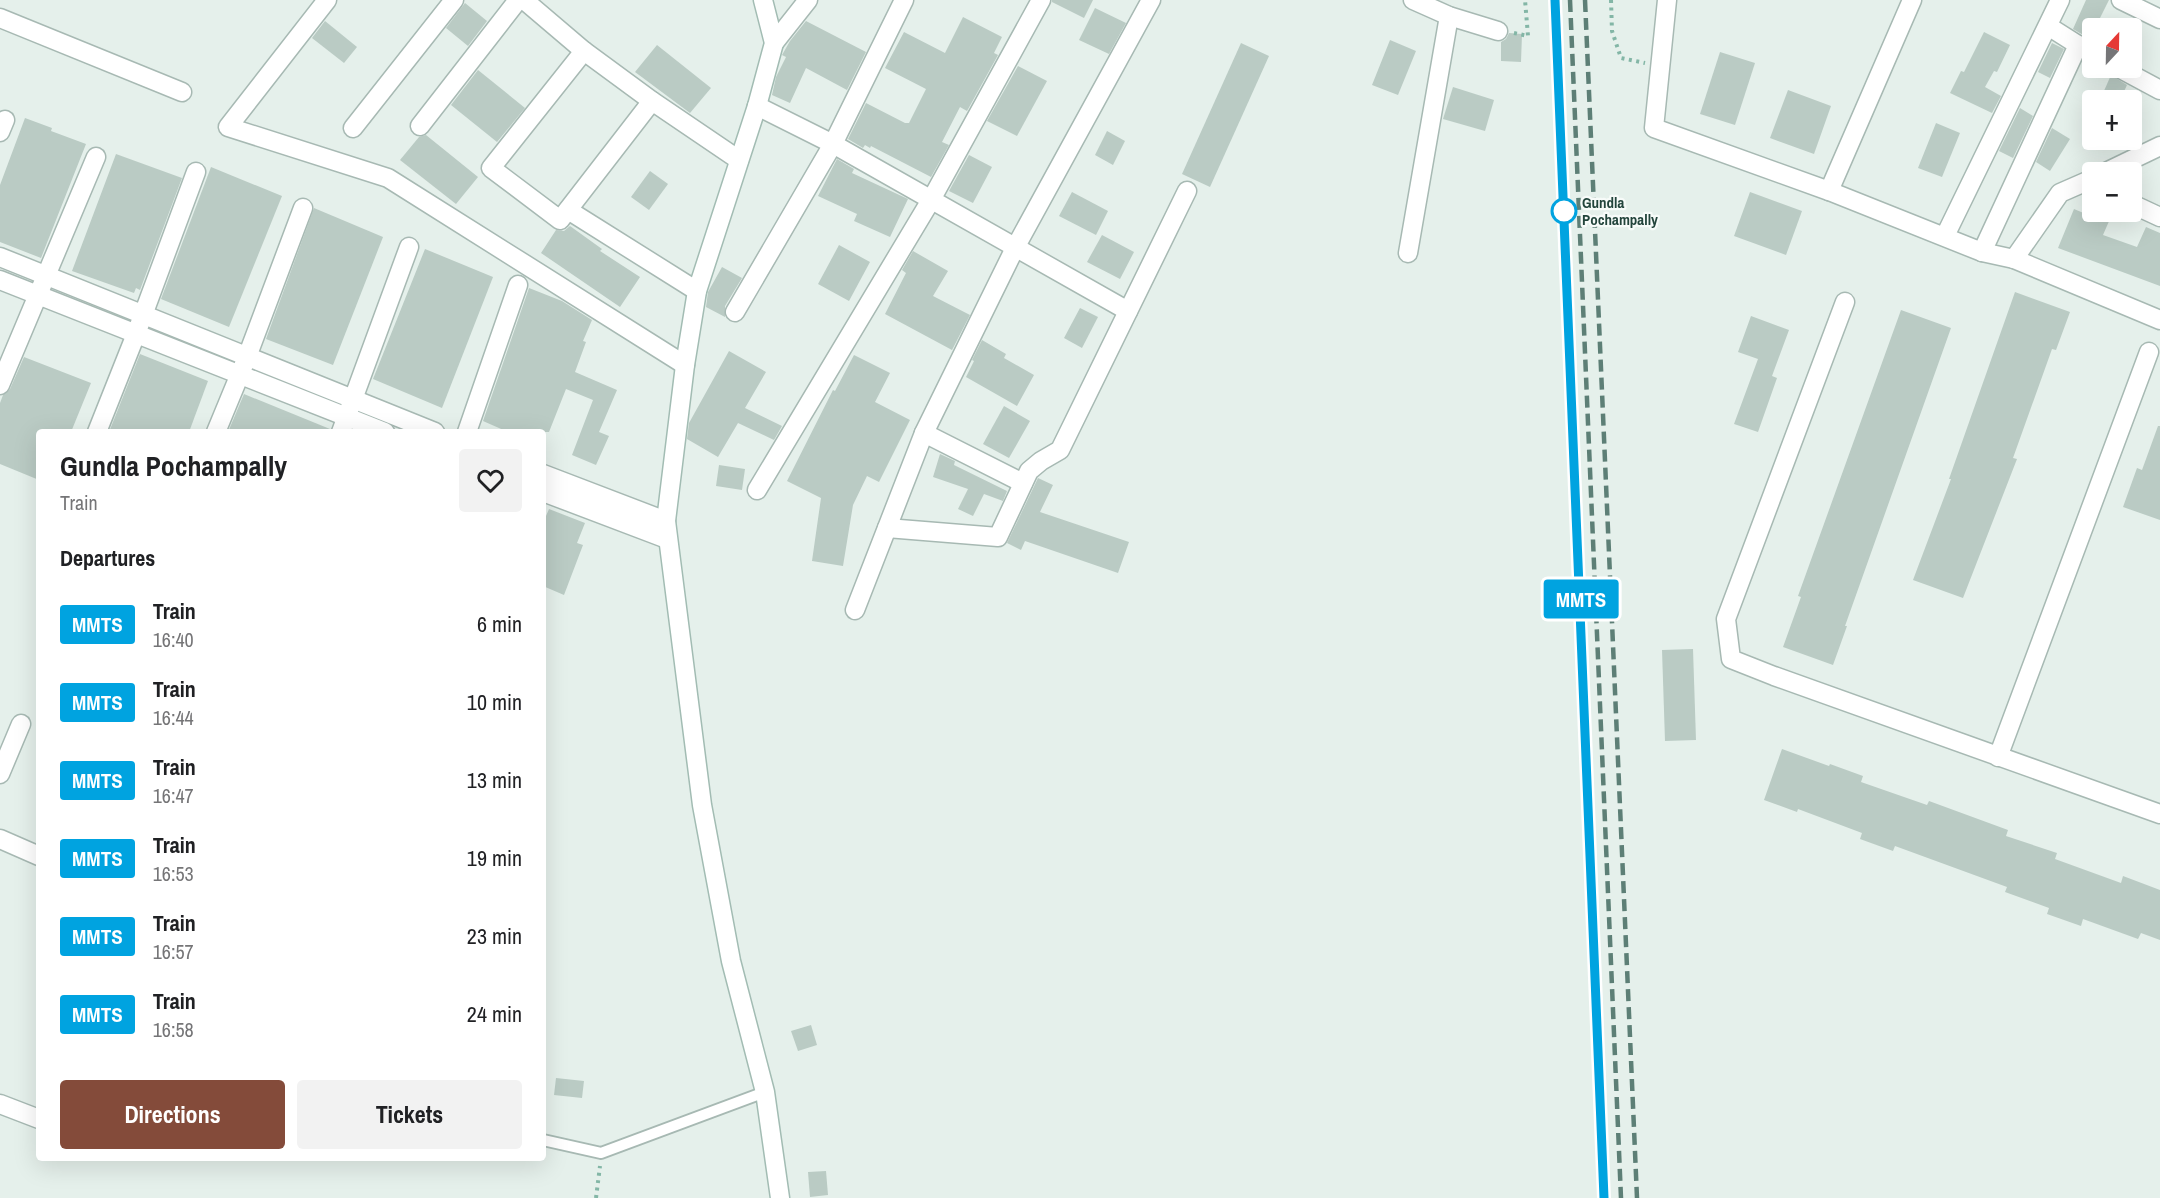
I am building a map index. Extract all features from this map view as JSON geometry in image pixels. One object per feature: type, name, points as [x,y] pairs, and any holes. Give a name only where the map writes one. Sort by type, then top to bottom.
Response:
[{"type":"street","points":[[327,0],[228,127],[388,178],[685,365]]},
{"type":"street","points":[[353,128],[454,0]]},
{"type":"street","points":[[420,126],[518,0]]},
{"type":"street","points":[[524,0],[584,51],[739,160]]},
{"type":"street","points":[[764,0],[774,43]]},
{"type":"street","points":[[780,1198],[765,1092],[731,960],[702,806],[666,521],[685,365],[697,291],[757,106],[774,43],[808,0]]},
{"type":"street","points":[[735,312],[833,144],[904,0]]},
{"type":"street","points":[[757,490],[931,200],[1041,0]]},
{"type":"street","points":[[855,610],[924,433],[1016,248],[1151,0]]},
{"type":"street","points":[[1667,0],[1654,128],[1829,191],[1982,252],[2014,258],[2160,320]]},
{"type":"street","points":[[1829,191],[1912,0]]},
{"type":"street","points":[[1945,236],[2060,0]]},
{"type":"street","points":[[2121,0],[2160,19]]},
{"type":"street","points":[[1418,1],[1449,16],[1498,31]]},
{"type":"street","points":[[1408,252],[1449,16]]},
{"type":"street","points":[[0,18],[182,92]]},
{"type":"street","points":[[2048,26],[2082,47]]},
{"type":"street","points":[[584,51],[491,168],[560,220],[652,101]]},
{"type":"street","points":[[1982,252],[2082,55]]},
{"type":"street","points":[[2138,78],[2160,90]]},
{"type":"street","points":[[757,106],[833,144],[1128,311]]},
{"type":"street","points":[[2128,162],[2160,147]]},
{"type":"street","points":[[0,385],[96,157]]},
{"type":"street","points":[[98,429],[196,172]]},
{"type":"street","points":[[2014,258],[2060,193],[2082,186]]},
{"type":"street","points":[[887,528],[998,537],[1029,471],[1060,450],[1187,191]]},
{"type":"street","points":[[217,429],[303,208]]},
{"type":"street","points":[[2142,209],[2160,217]]},
{"type":"street","points":[[568,210],[697,291]]},
{"type":"street","points":[[344,425],[409,247]]},
{"type":"street","points":[[0,257],[428,429]]},
{"type":"street","points":[[0,280],[239,376],[344,425],[367,429]]},
{"type":"street","points":[[468,429],[518,285]]},
{"type":"street","points":[[1845,302],[1726,619],[1731,658],[1774,676],[2160,814]]},
{"type":"street","points":[[1998,756],[2149,352]]},
{"type":"street","points":[[924,433],[1023,483]]},
{"type":"street","points":[[546,475],[666,521]]},
{"type":"street","points":[[546,493],[668,539]]},
{"type":"street","points":[[0,774],[21,724]]},
{"type":"street","points":[[0,839],[36,855]]},
{"type":"street","points":[[0,1104],[36,1118]]},
{"type":"lane","points":[[546,1141],[601,1153],[765,1092]]},
{"type":"path","points":[[1525,0],[1528,36]]},
{"type":"path","points":[[1611,0],[1612,31],[1621,58],[1660,66]]},
{"type":"path","points":[[596,1198],[601,1153]]},
{"type":"building","points":[[1052,0],[1093,0],[1084,18]]},
{"type":"building","points":[[2086,0],[2109,0],[2100,18],[2082,18],[2082,34],[2073,29]]},
{"type":"building","points":[[465,3],[487,21],[468,46],[446,28]]},
{"type":"building","points":[[1095,8],[1126,23],[1109,54],[1079,40]]},
{"type":"building","points":[[963,17],[1002,37],[994,53],[998,55],[967,111],[960,107],[942,142],[949,145],[931,177],[871,146],[870,148],[865,145],[863,148],[848,139],[866,103],[909,123],[926,89],[885,68],[904,32],[945,53]]},
{"type":"building","points":[[325,21],[357,47],[344,63],[312,38]]},
{"type":"building","points":[[806,21],[866,52],[847,90],[806,68],[790,103],[772,95],[776,77],[786,57],[782,55]]},
{"type":"building","points":[[1984,32],[2010,45],[1997,72],[1994,71],[1985,87],[2001,96],[1992,113],[1950,93],[1961,71],[1964,72]]},
{"type":"building","points":[[1509,33],[1522,34],[1521,62],[1501,61],[1501,42]]},
{"type":"building","points":[[1390,40],[1416,51],[1398,95],[1372,85]]},
{"type":"building","points":[[1241,43],[1269,56],[1210,187],[1182,174]]},
{"type":"building","points":[[2052,43],[2064,49],[2050,78],[2038,72]]},
{"type":"building","points":[[657,45],[711,88],[690,113],[635,72]]},
{"type":"building","points":[[1720,52],[1755,63],[1735,125],[1700,114]]},
{"type":"building","points":[[1018,66],[1047,81],[1017,136],[987,121]]},
{"type":"building","points":[[478,70],[525,108],[497,142],[451,105]]},
{"type":"building","points":[[2110,78],[2116,78],[2127,85],[2125,90],[2104,90]]},
{"type":"building","points":[[1453,87],[1494,100],[1485,131],[1443,119]]},
{"type":"building","points":[[1788,90],[1831,106],[1814,154],[1770,138]]},
{"type":"building","points":[[2020,108],[2033,116],[2013,158],[1999,151]]},
{"type":"building","points":[[25,118],[86,144],[41,258],[0,242],[0,185]]},
{"type":"building","points":[[1936,123],[1960,133],[1942,177],[1918,168]]},
{"type":"building","points":[[2052,128],[2070,139],[2050,171],[2036,162]]},
{"type":"building","points":[[1107,131],[1125,141],[1113,165],[1095,155]]},
{"type":"building","points":[[426,135],[478,177],[456,204],[400,160],[419,137]]},
{"type":"building","points":[[116,154],[182,178],[140,290],[136,288],[134,293],[72,271]]},
{"type":"building","points":[[969,155],[992,167],[973,203],[949,191]]},
{"type":"building","points":[[837,159],[854,169],[852,173],[908,199],[890,237],[854,221],[857,214],[818,196]]},
{"type":"building","points":[[211,167],[282,196],[229,327],[161,299]]},
{"type":"building","points":[[650,171],[668,184],[649,210],[631,197]]},
{"type":"building","points":[[1072,192],[1108,211],[1096,235],[1059,216]]},
{"type":"building","points":[[1750,192],[1802,211],[1786,255],[1734,236]]},
{"type":"building","points":[[314,208],[383,237],[333,365],[266,339]]},
{"type":"building","points":[[2074,209],[2082,212],[2082,222],[2109,222],[2103,235],[2137,247],[2146,227],[2160,233],[2160,286],[2058,248]]},
{"type":"building","points":[[570,226],[602,249],[600,251],[640,277],[620,307],[541,253],[556,230],[564,231]]},
{"type":"building","points":[[1102,235],[1134,252],[1120,279],[1087,262]]},
{"type":"building","points":[[839,245],[870,262],[849,301],[818,284]]},
{"type":"building","points":[[425,249],[493,277],[442,408],[373,379]]},
{"type":"building","points":[[913,251],[948,271],[933,296],[970,315],[952,350],[885,314],[906,273],[902,270]]},
{"type":"building","points":[[722,267],[742,278],[725,306],[725,317],[706,307],[708,292]]},
{"type":"building","points":[[529,288],[562,301],[592,320],[583,341],[586,342],[575,372],[617,390],[599,432],[609,436],[596,465],[572,455],[593,400],[566,389],[549,432],[546,432],[546,429],[501,429],[483,421]]},
{"type":"building","points":[[2015,292],[2070,312],[2056,350],[2052,349],[2013,458],[2017,459],[1963,598],[1913,580],[1951,479],[1949,479]]},
{"type":"building","points":[[1080,308],[1098,317],[1082,348],[1064,338]]},
{"type":"building","points":[[1901,310],[1951,328],[1833,665],[1783,647],[1801,597],[1798,596]]},
{"type":"building","points":[[1751,316],[1789,330],[1772,376],[1777,378],[1758,432],[1734,424],[1758,359],[1738,352]]},
{"type":"building","points":[[982,340],[1006,354],[1004,358],[1034,375],[1017,406],[966,377]]},
{"type":"building","points":[[729,351],[766,372],[745,408],[782,426],[774,440],[738,423],[718,457],[687,439],[689,423]]},
{"type":"building","points":[[140,354],[208,381],[190,429],[110,429]]},
{"type":"building","points":[[854,355],[890,373],[875,402],[910,420],[879,482],[867,476],[853,505],[843,566],[812,561],[821,498],[787,481],[833,390],[835,391]]},
{"type":"building","points":[[24,357],[91,383],[72,429],[36,429],[36,479],[0,464],[0,403],[3,395],[10,389]]},
{"type":"building","points":[[244,394],[330,429],[229,429]]},
{"type":"building","points":[[1004,406],[1030,421],[1009,458],[983,444]]},
{"type":"building","points":[[2158,426],[2160,426],[2160,520],[2123,507],[2137,468],[2142,470]]},
{"type":"building","points":[[940,454],[955,461],[954,465],[1007,491],[1003,501],[984,494],[973,516],[958,509],[968,489],[933,477]]},
{"type":"building","points":[[719,465],[745,469],[742,490],[716,486]]},
{"type":"building","points":[[1038,478],[1053,485],[1040,512],[1129,542],[1118,573],[1025,541],[1021,550],[1007,543]]},
{"type":"building","points":[[549,509],[585,523],[577,543],[583,545],[564,595],[546,587],[546,516]]},
{"type":"building","points":[[1693,649],[1696,740],[1665,741],[1662,650]]},
{"type":"building","points":[[1782,749],[1863,776],[1861,782],[1927,805],[1929,801],[2008,830],[2006,836],[2057,853],[2055,859],[2121,883],[2123,876],[2160,890],[2160,940],[2141,933],[2138,939],[2083,919],[2081,926],[2047,914],[2049,908],[2005,892],[2007,887],[1895,846],[1893,851],[1860,839],[1862,833],[1798,809],[1797,812],[1764,800]]},
{"type":"building","points":[[811,1025],[817,1045],[798,1051],[791,1031]]},
{"type":"building","points":[[556,1078],[584,1081],[582,1098],[554,1095]]},
{"type":"building","points":[[826,1171],[828,1195],[810,1197],[808,1172]]},
{"type":"railway","points":[[1555,0],[1604,1198]]},
{"type":"railway","points":[[1570,0],[1621,1198]]},
{"type":"railway","points":[[1585,0],[1637,1198]]},
{"type":"train","name":"MMTS","points":[[1555,0],[1604,1198]]},
{"type":"place","name":"Gundla Pochampally","points":[[1564,211]]}]
